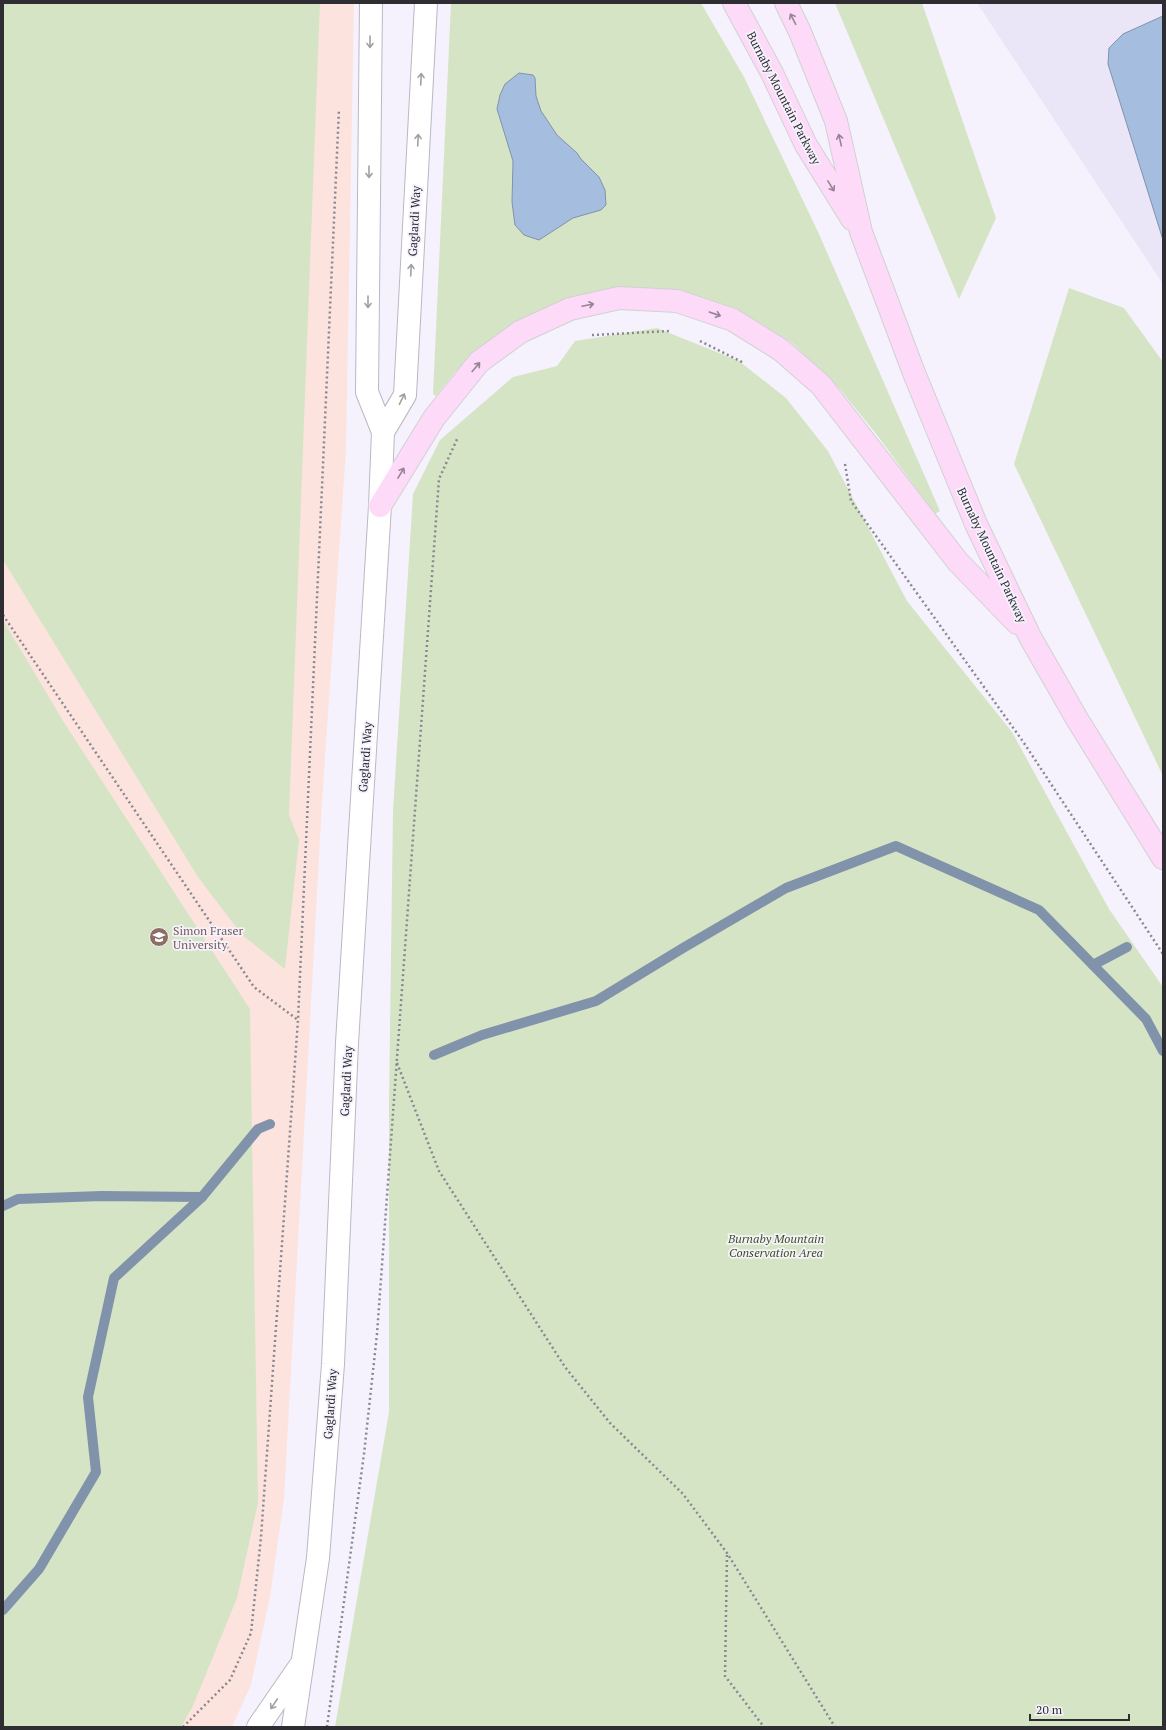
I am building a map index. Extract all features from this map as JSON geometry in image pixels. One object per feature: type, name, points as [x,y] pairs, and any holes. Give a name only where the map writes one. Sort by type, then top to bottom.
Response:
[{"type":"main road","name":"Burnaby Mountain Parkway","points":[[734,3],[772,73],[806,145],[861,232]]},
{"type":"main road","name":"Burnaby Mountain Parkway","points":[[786,3],[800,32],[836,121],[861,232],[914,373],[976,524],[1030,637],[1077,719],[1163,858]]},
{"type":"main road","points":[[380,506],[434,418],[479,362],[520,332],[570,309],[619,298],[677,301],[733,320],[781,350],[821,385],[958,562],[1030,637]]},
{"type":"street","name":"Gaglardi Way","points":[[293,1727],[318,1558],[333,1364],[347,1043],[380,506],[383,432],[367,392],[371,3]]},
{"type":"street","name":"Gaglardi Way","points":[[383,432],[405,395],[426,3]]},
{"type":"street","points":[[258,1727],[304,1660]]},
{"type":"path","points":[[183,1727],[230,1680],[251,1633],[261,1537],[298,1020],[339,106]]},
{"type":"path","points":[[586,335],[672,331]]},
{"type":"path","points":[[693,338],[747,364]]},
{"type":"path","points":[[327,1727],[364,1454],[377,1334],[438,479],[460,432]]},
{"type":"path","points":[[844,463],[851,501],[1024,743],[1163,954]]},
{"type":"path","points":[[3,615],[254,987],[298,1020]]},
{"type":"path","points":[[396,1060],[439,1171],[565,1367],[610,1423],[683,1494],[727,1553],[835,1727]]},
{"type":"path","points":[[727,1553],[725,1676],[764,1727]]},
{"type":"shaded area","name":"Simon Fraser University","points":[[3,3],[354,3],[346,450],[322,802],[284,1499],[270,1597],[251,1685],[232,1727],[3,1727]]},
{"type":"shaded area","points":[[977,3],[1163,3],[1163,284]]},
{"type":"green space","points":[[3,3],[320,3],[289,815],[299,840],[285,969],[242,935],[198,877],[3,560]]},
{"type":"green space","points":[[451,3],[701,3],[744,77],[819,234],[940,511],[935,514],[877,435],[839,388],[791,342],[744,313],[695,297],[634,290],[550,306],[492,338],[455,372],[436,396],[433,394]]},
{"type":"green space","points":[[835,3],[922,3],[996,218],[959,299]]},
{"type":"green space","points":[[1069,288],[1124,308],[1163,362],[1163,776],[1014,464]]},
{"type":"green space","name":"Burnaby Mountain Conservation Area","points":[[657,328],[739,361],[786,398],[828,451],[907,601],[1012,732],[1109,909],[1163,987],[1163,1727],[335,1727],[389,1412],[389,1103],[393,810],[413,494],[440,440],[513,377],[557,366],[575,341]]},
{"type":"green space","points":[[3,620],[65,724],[250,1009],[258,1503],[237,1598],[193,1706],[181,1727],[3,1727]]},
{"type":"water","points":[[1163,16],[1163,240],[1108,64],[1109,48],[1123,34]]},
{"type":"water","points":[[519,73],[533,75],[535,78],[536,96],[541,111],[557,135],[577,153],[599,177],[605,190],[606,205],[601,210],[573,218],[539,240],[524,235],[515,225],[512,202],[513,161],[497,109],[500,95],[505,84]]},
{"type":"waterway","points":[[434,1055],[482,1035],[596,1001],[786,888],[896,846],[1039,910],[1146,1019],[1163,1051]]},
{"type":"waterway","points":[[1093,965],[1127,947]]},
{"type":"waterway","points":[[3,1610],[39,1569],[96,1472],[88,1397],[114,1278],[202,1197],[258,1129],[270,1124]]},
{"type":"waterway","points":[[3,1206],[18,1199],[101,1196],[202,1197]]},
{"type":"place","name":"Simon Fraser University","points":[[159,937]]}]
